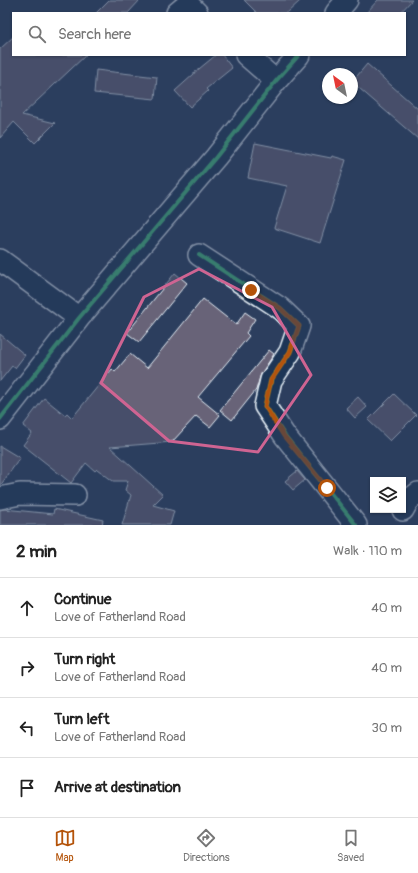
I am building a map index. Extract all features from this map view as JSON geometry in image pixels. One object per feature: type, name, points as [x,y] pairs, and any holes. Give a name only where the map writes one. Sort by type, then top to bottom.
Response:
[{"type":"street","points":[[337,12],[347,0]]},
{"type":"street","points":[[178,12],[183,8],[191,7],[196,12]]},
{"type":"street","points":[[247,56],[276,81]]},
{"type":"street","points":[[0,419],[79,318],[216,157],[276,81],[298,56]]},
{"type":"street","points":[[199,255],[280,308],[299,326],[290,352],[271,380],[265,406],[284,436],[356,525]]},
{"type":"street","points":[[0,260],[79,318]]},
{"type":"street","points":[[406,505],[418,493]]},
{"type":"street","points":[[0,498],[20,494],[75,495]]},
{"type":"street","points":[[396,525],[402,513]]},
{"type":"highlighted area","points":[[199,269],[272,307],[311,375],[258,452],[169,441],[101,383],[144,297]]},
{"type":"building","points":[[109,0],[140,0],[129,12],[97,12]]},
{"type":"building","points":[[244,0],[301,0],[288,12],[256,12]]},
{"type":"building","points":[[378,0],[412,0],[401,12],[367,12]]},
{"type":"building","points":[[12,38],[12,56],[85,56],[22,115],[55,123],[35,143],[14,122],[0,138],[0,49]]},
{"type":"building","points":[[215,56],[223,56],[232,68],[206,89],[208,91],[190,107],[175,91]]},
{"type":"building","points":[[367,64],[418,109],[418,139],[358,87],[358,75]]},
{"type":"building","points":[[96,70],[157,77],[155,99],[94,93]]},
{"type":"building","points":[[255,143],[331,158],[332,156],[346,160],[320,243],[274,228],[287,186],[248,178]]},
{"type":"building","points":[[175,273],[187,283],[139,342],[127,333]]},
{"type":"building","points":[[203,299],[236,325],[245,312],[255,319],[246,333],[249,336],[198,397],[220,415],[210,427],[196,416],[172,442],[110,447],[163,495],[153,505],[174,511],[170,525],[122,525],[131,495],[125,490],[128,481],[113,481],[97,469],[95,471],[86,463],[71,483],[23,445],[32,433],[23,426],[44,398],[65,415],[67,413],[72,418],[112,369],[115,372],[130,354],[147,368]]},
{"type":"building","points":[[0,334],[25,355],[15,368],[12,366],[0,381]]},
{"type":"building","points":[[269,350],[274,354],[261,374],[256,390],[232,420],[220,410]]},
{"type":"building","points":[[394,394],[416,415],[390,441],[368,420]]},
{"type":"building","points":[[358,397],[367,407],[355,418],[346,408]]},
{"type":"building","points":[[0,446],[20,458],[0,486]]},
{"type":"building","points":[[297,471],[305,480],[293,490],[285,481]]},
{"type":"building","points":[[4,509],[53,514],[54,509],[103,520],[102,525],[0,525],[0,510]]},
{"type":"cycle path","points":[[0,419],[79,318],[216,157],[276,81],[298,56]]},
{"type":"cycle path","points":[[199,255],[280,308],[299,326],[290,352],[271,380],[265,406],[285,436],[356,525]]},
{"type":"route","points":[[251,290],[280,308],[299,326],[290,352],[271,380],[265,406],[284,436],[327,488]]}]
